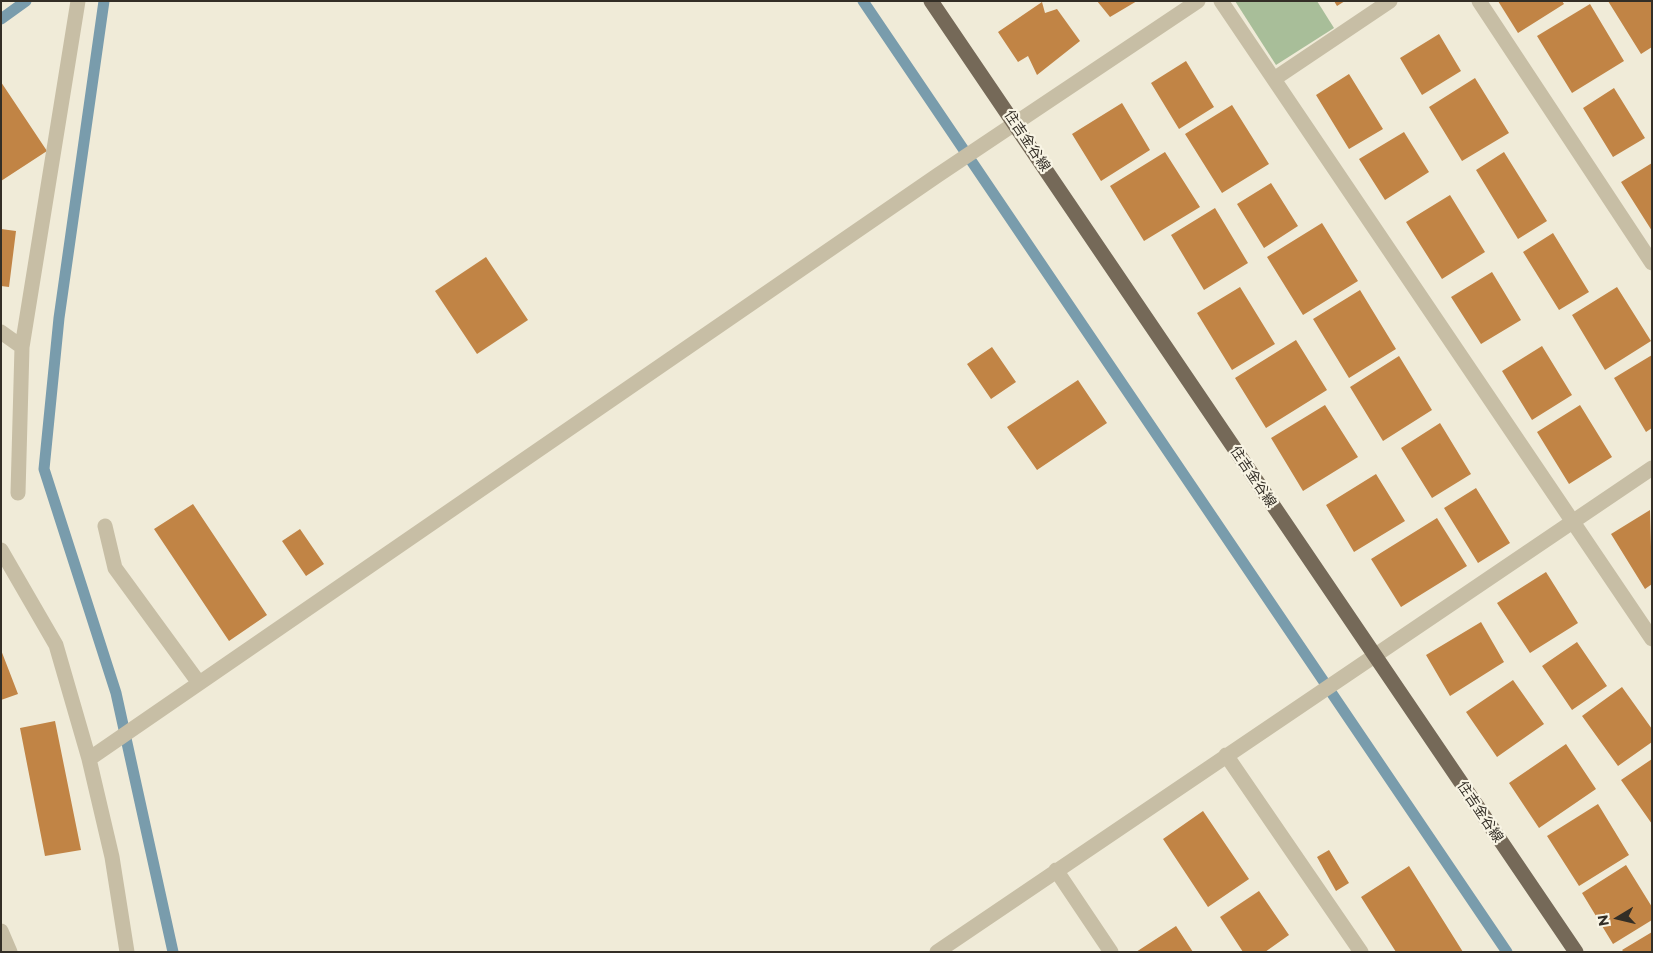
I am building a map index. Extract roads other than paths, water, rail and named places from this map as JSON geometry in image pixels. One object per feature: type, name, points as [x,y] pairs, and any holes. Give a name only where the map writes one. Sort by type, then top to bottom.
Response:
[{"type":"main road","name":"住吉金谷線","points":[[931,1],[1576,952]]},
{"type":"street","points":[[18,493],[22,347],[78,1]]},
{"type":"street","points":[[89,759],[947,170],[1198,1]]},
{"type":"street","points":[[1221,1],[1652,639]]},
{"type":"street","points":[[1274,79],[1390,1]]},
{"type":"street","points":[[1479,1],[1652,263]]},
{"type":"street","points":[[1,332],[22,347]]},
{"type":"street","points":[[937,952],[1652,468]]},
{"type":"street","points":[[105,526],[115,568],[199,683]]},
{"type":"street","points":[[1,550],[56,645],[89,759],[112,857],[128,952]]},
{"type":"street","points":[[1226,755],[1361,952]]},
{"type":"street","points":[[1056,870],[1111,952]]},
{"type":"street","points":[[1,931],[10,952]]},
{"type":"waterway","points":[[1,19],[26,1]]},
{"type":"waterway","points":[[104,1],[59,318],[44,469],[116,693],[173,952]]},
{"type":"waterway","points":[[863,1],[1507,952]]}]
